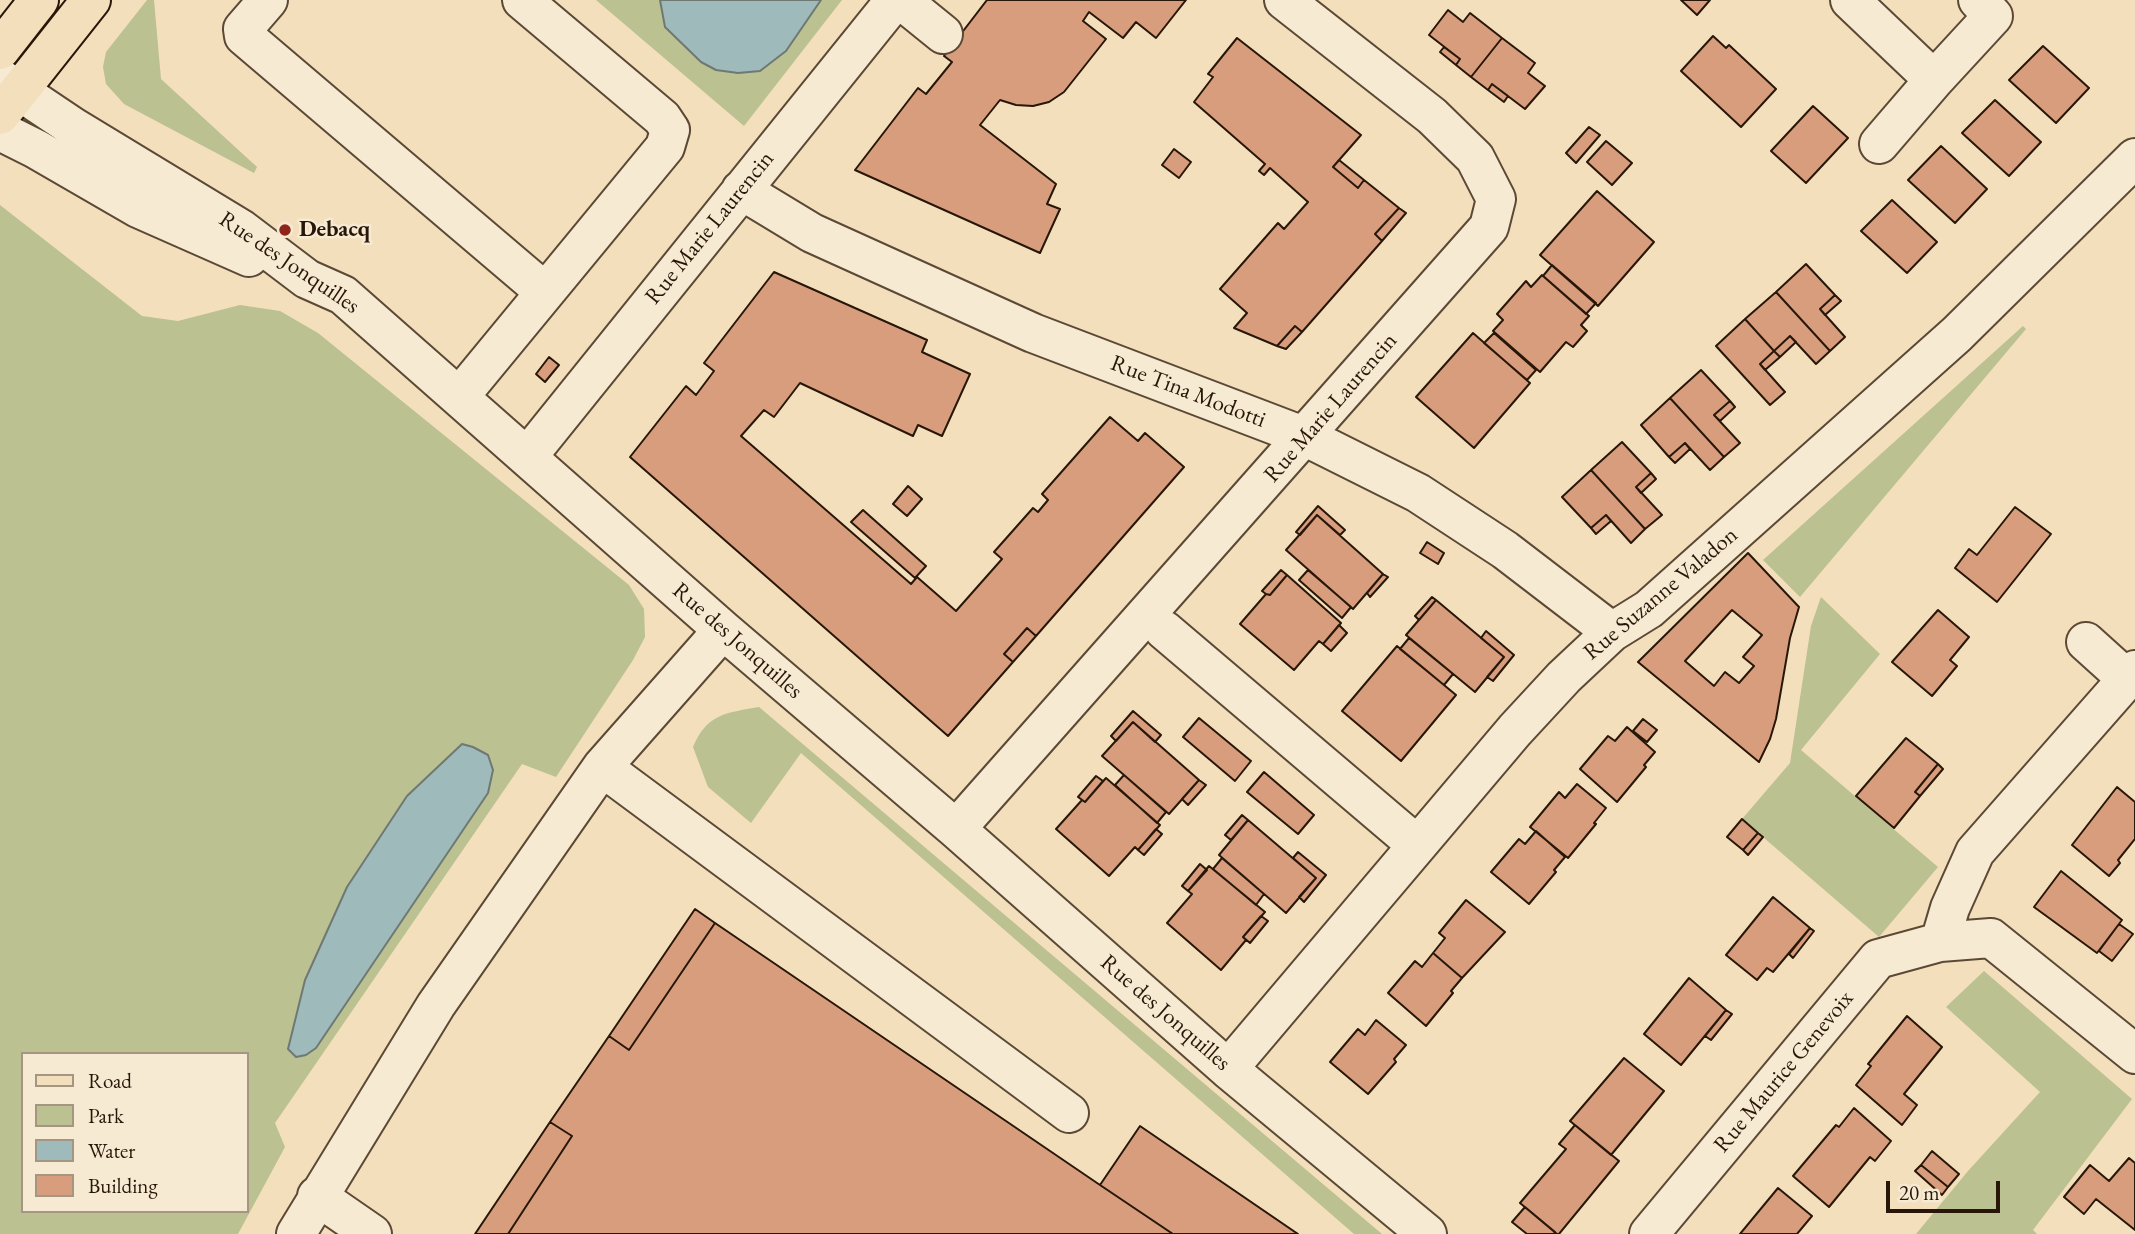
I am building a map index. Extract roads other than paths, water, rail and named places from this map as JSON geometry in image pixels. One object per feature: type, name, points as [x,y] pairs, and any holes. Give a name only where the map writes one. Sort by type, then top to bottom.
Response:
[{"type":"main road","points":[[0,50],[39,0]]},
{"type":"main road","points":[[4,106],[91,0]]},
{"type":"street","points":[[268,0],[243,29],[244,36],[545,292]]},
{"type":"street","points":[[459,397],[664,148],[670,130],[662,118],[522,0]]},
{"type":"street","name":"Rue Marie Laurencin","points":[[527,457],[895,0]]},
{"type":"street","points":[[901,0],[943,34]]},
{"type":"street","name":"Rue Marie Laurencin","points":[[956,829],[1306,437],[1489,227],[1496,199],[1475,158],[1432,116],[1284,0]]},
{"type":"street","points":[[1850,0],[1934,80]]},
{"type":"street","points":[[1879,144],[1993,16],[1978,0]]},
{"type":"street","name":"Rue des Jonquilles","points":[[4,106],[73,127],[241,229],[307,279],[343,295],[1228,1069],[1427,1234]]},
{"type":"street","points":[[4,106],[36,149],[138,208],[256,261],[307,279]]},
{"type":"street","name":"Rue Suzanne Valadon","points":[[1228,1069],[1515,730],[1564,677],[1612,632],[1649,609],[1957,334],[2135,158]]},
{"type":"street","name":"Rue Tina Modotti","points":[[741,190],[812,233],[1033,333],[1306,437],[1418,493],[1504,550],[1612,632]]},
{"type":"street","points":[[296,1234],[436,1005],[602,767],[723,629]]},
{"type":"street","points":[[1164,630],[1417,845]]},
{"type":"street","points":[[1940,942],[1950,908],[1975,852],[2131,675],[2086,642]]},
{"type":"street","points":[[602,767],[1069,1113]]},
{"type":"street","name":"Rue Maurice Genevoix","points":[[1649,1234],[1878,959],[1940,942],[1991,938],[2135,1054]]},
{"type":"street","points":[[317,1196],[372,1234]]},
{"type":"water","points":[[660,0],[821,0],[786,51],[760,71],[738,73],[716,70],[701,62],[665,27]]},
{"type":"water","points":[[462,744],[488,755],[493,770],[488,793],[316,1048],[306,1055],[296,1057],[288,1049],[305,980],[347,887],[407,796]]},
{"type":"place","name":"Debacq","points":[[285,230]]}]
